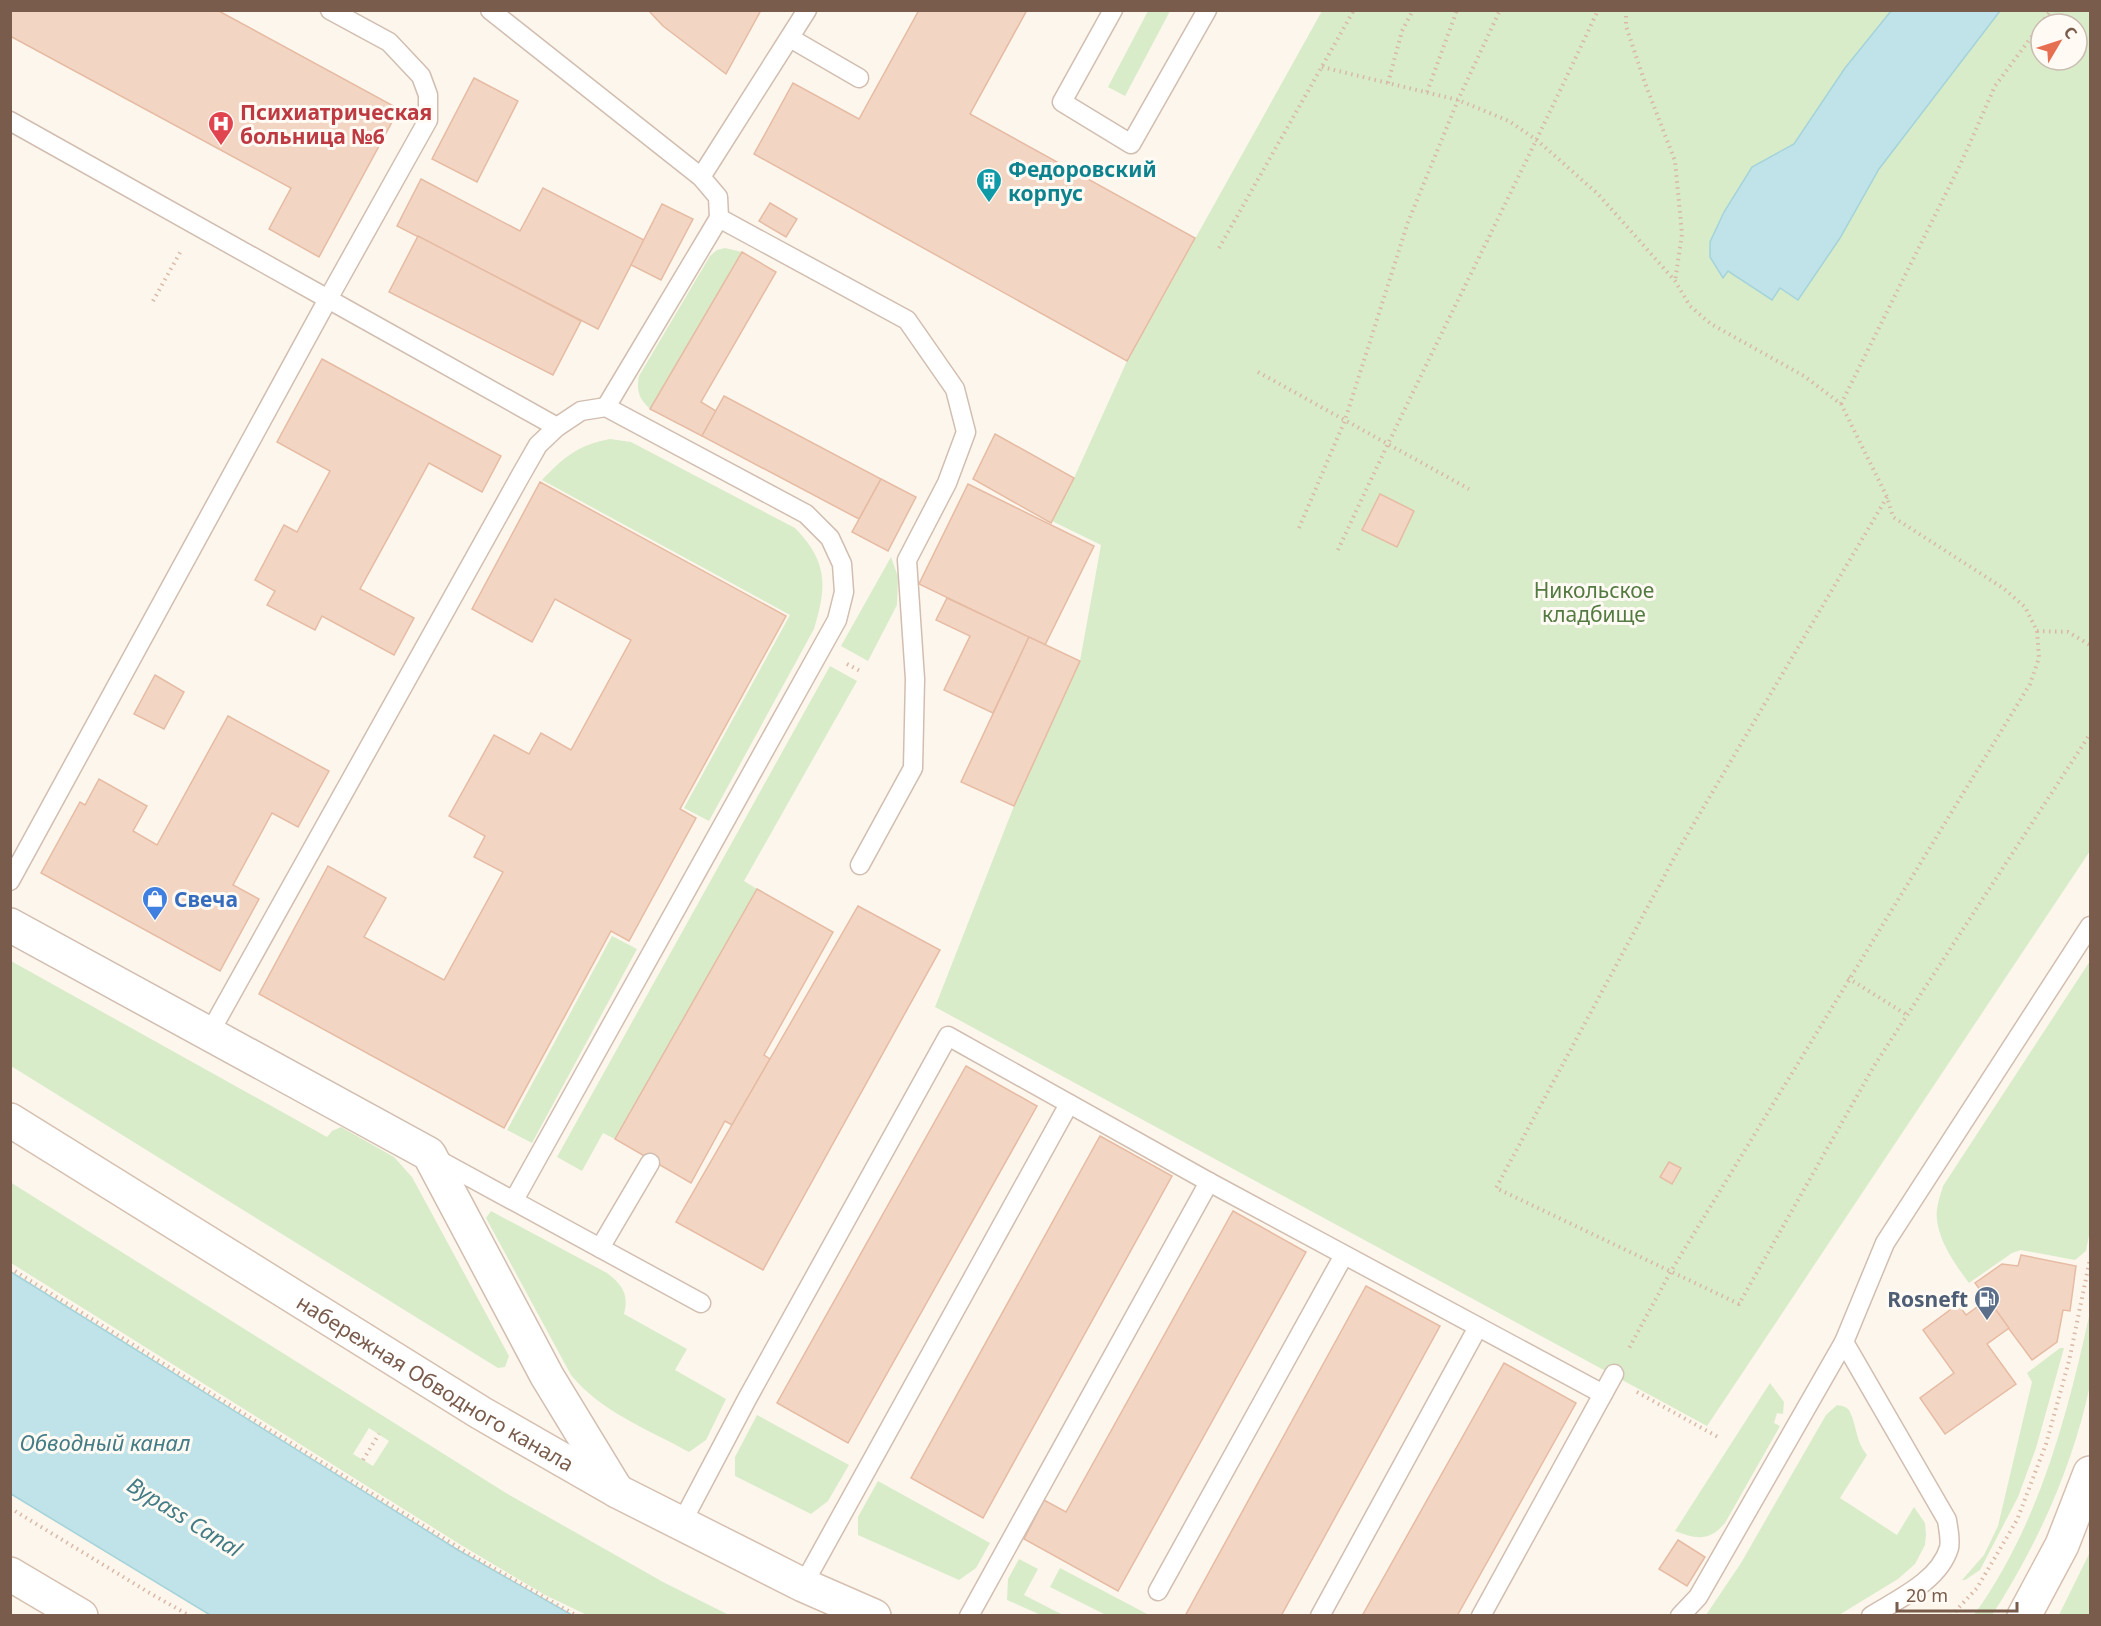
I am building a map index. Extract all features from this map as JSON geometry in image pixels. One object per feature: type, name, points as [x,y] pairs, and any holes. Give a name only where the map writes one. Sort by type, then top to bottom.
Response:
[{"type":"main road","points":[[10,925],[429,1154],[546,1376],[617,1491]]},
{"type":"main road","name":"набережная Обводного канала","points":[[10,1120],[482,1413],[617,1491],[803,1585],[874,1616]]},
{"type":"main road","points":[[2024,1616],[2062,1545],[2091,1473]]},
{"type":"main road","points":[[10,1574],[81,1616]]},
{"type":"lane","points":[[10,881],[428,120],[428,95],[421,76],[389,42],[330,10]]},
{"type":"lane","points":[[489,10],[701,177],[718,197],[719,218],[606,407]]},
{"type":"lane","points":[[701,177],[807,10]]},
{"type":"lane","points":[[1113,10],[1062,102],[1131,144],[1207,10]]},
{"type":"lane","points":[[790,38],[859,78]]},
{"type":"lane","points":[[10,121],[557,427]]},
{"type":"lane","points":[[719,218],[907,320],[955,389],[966,432],[947,483],[907,560],[915,679],[913,768],[860,865]]},
{"type":"lane","points":[[210,1034],[522,472],[538,445],[557,427],[581,411],[606,407],[806,514],[830,538],[842,564],[844,592],[837,620],[514,1200]]},
{"type":"lane","points":[[1680,1616],[1698,1597],[1844,1342],[1885,1243],[2091,926]]},
{"type":"lane","points":[[681,1524],[747,1399],[948,1036],[1209,1182],[1603,1395]]},
{"type":"lane","points":[[803,1585],[1069,1104]]},
{"type":"lane","points":[[429,1154],[701,1303]]},
{"type":"lane","points":[[600,1248],[650,1163]]},
{"type":"lane","points":[[969,1616],[1209,1182]]},
{"type":"lane","points":[[1158,1591],[1344,1255]]},
{"type":"lane","points":[[1320,1616],[1478,1327]]},
{"type":"lane","points":[[1844,1342],[1947,1520],[1949,1547],[1939,1569],[1918,1586],[1871,1616]]},
{"type":"lane","points":[[1481,1616],[1614,1374]]},
{"type":"path","points":[[1219,248],[1354,10]]},
{"type":"path","points":[[1388,82],[1402,31],[1413,10]]},
{"type":"path","points":[[1427,92],[1457,10]]},
{"type":"path","points":[[1299,528],[1345,420],[1408,222],[1458,100],[1500,10]]},
{"type":"path","points":[[1338,549],[1387,444],[1538,141],[1598,10]]},
{"type":"path","points":[[1626,10],[1626,26],[1675,161],[1682,234],[1675,281]]},
{"type":"path","points":[[1841,404],[1956,173],[1995,86],[2029,40]]},
{"type":"path","points":[[1322,67],[1458,100],[1509,121],[1538,141],[1598,194],[1675,281],[1690,306],[1711,324],[1804,376],[1841,404],[1887,497],[1893,517],[2003,588],[2025,607],[2037,631],[2039,658],[2030,684],[1848,978],[1671,1271],[1614,1374]]},
{"type":"path","points":[[153,301],[195,225]]},
{"type":"path","points":[[1258,372],[1469,489]]},
{"type":"path","points":[[1887,497],[1680,847],[1496,1188],[1739,1304],[1874,1066],[2091,734]]},
{"type":"path","points":[[2037,631],[2068,632],[2091,645]]},
{"type":"path","points":[[1848,978],[1907,1015]]},
{"type":"path","points":[[1951,1616],[1977,1588],[2017,1520],[2046,1444],[2069,1361],[2091,1259]]},
{"type":"path","points":[[10,1268],[470,1554],[577,1616]]},
{"type":"path","points":[[1647,1398],[1718,1437]]},
{"type":"path","points":[[363,1460],[379,1434]]},
{"type":"path","points":[[10,1508],[190,1616]]},
{"type":"green space","points":[[1148,11],[1170,11],[1125,96],[1108,87]]},
{"type":"green space","name":"Никольское кладбище","points":[[1322,11],[2090,11],[2090,851],[1707,1426],[935,1007],[1014,806],[1080,661],[1101,545],[1052,521],[1127,361]]},
{"type":"green space","points":[[725,248],[742,252],[650,409],[639,394],[639,376],[710,256],[717,250]]},
{"type":"green space","points":[[610,439],[631,442],[795,528],[814,552],[822,575],[821,600],[814,629],[709,821],[684,808],[790,615],[542,480],[572,453]]},
{"type":"green space","points":[[891,557],[898,577],[897,605],[868,661],[841,646]]},
{"type":"green space","points":[[830,666],[857,681],[744,881],[757,889],[615,1139],[603,1133],[582,1171],[557,1157]]},
{"type":"green space","points":[[612,936],[637,949],[532,1143],[507,1130]]},
{"type":"green space","points":[[11,961],[327,1137],[332,1131],[341,1127],[394,1157],[412,1177],[509,1356],[505,1367],[498,1368],[11,1066]]},
{"type":"green space","points":[[2090,961],[2090,1230],[2086,1251],[2075,1260],[2021,1250],[2012,1253],[1969,1283],[1951,1258],[1939,1229],[1937,1209],[1943,1186]]},
{"type":"green space","points":[[10,1182],[506,1493],[663,1582],[729,1615],[587,1615],[545,1595],[461,1545],[11,1263]],"holes":[[[369,1428],[389,1441],[373,1466],[353,1454]]]},
{"type":"green space","points":[[491,1211],[607,1273],[621,1286],[626,1301],[624,1314],[687,1349],[675,1370],[726,1399],[706,1440],[689,1452],[626,1419],[583,1388],[571,1375],[486,1218]]},
{"type":"green space","points":[[2090,1312],[2092,1359],[2090,1385],[2074,1445],[2052,1505],[2024,1561],[1992,1615],[1974,1615],[2016,1545],[2033,1508],[2060,1431]]},
{"type":"green space","points":[[2060,1348],[2064,1348],[2036,1448],[2018,1497],[1980,1570],[1962,1580],[1984,1555],[1998,1526],[2032,1382],[2027,1373]]},
{"type":"green space","points":[[1770,1383],[1784,1402],[1783,1414],[1777,1413],[1774,1423],[1780,1426],[1725,1523],[1713,1533],[1702,1537],[1689,1536],[1675,1531]]},
{"type":"green space","points":[[1837,1405],[1849,1410],[1861,1445],[1867,1455],[1840,1498],[1897,1535],[1914,1507],[1925,1523],[1926,1534],[1925,1545],[1915,1564],[1898,1579],[1839,1615],[1706,1615],[1741,1563],[1826,1415]]},
{"type":"green space","points":[[757,1415],[849,1465],[828,1501],[811,1514],[735,1476],[735,1457]]},
{"type":"green space","points":[[878,1481],[990,1543],[976,1568],[959,1580],[858,1535],[858,1517]]},
{"type":"green space","points":[[2090,1552],[2090,1615],[2059,1615]]},
{"type":"green space","points":[[1019,1559],[1038,1569],[1024,1595],[1063,1615],[1041,1615],[1007,1600],[1008,1579]]},
{"type":"green space","points":[[1060,1568],[1149,1615],[1106,1615],[1050,1587]]},
{"type":"water","points":[[1891,11],[2000,11],[1879,169],[1840,238],[1798,300],[1780,288],[1772,300],[1728,271],[1723,278],[1710,257],[1710,242],[1724,212],[1752,167],[1794,144],[1845,68]]},
{"type":"water","name":"Обводный канал","points":[[11,1272],[458,1550],[572,1615],[210,1615],[11,1494]]},
{"type":"building","points":[[10,10],[217,10],[399,109],[319,257],[269,229],[291,188],[10,36]]},
{"type":"building","points":[[648,10],[759,10],[760,12],[726,74],[663,26]]},
{"type":"building","name":"Федоровский корпус","points":[[919,10],[1027,10],[970,114],[1195,238],[1127,361],[754,154],[793,83],[859,119]]},
{"type":"building","points":[[474,78],[518,101],[477,182],[432,159]]},
{"type":"building","points":[[421,179],[520,231],[543,188],[644,240],[598,329],[397,226]]},
{"type":"building","points":[[770,203],[797,219],[786,237],[759,221]]},
{"type":"building","points":[[662,204],[693,219],[661,280],[631,265]]},
{"type":"building","points":[[418,236],[581,321],[553,375],[389,292]]},
{"type":"building","points":[[742,252],[776,272],[701,402],[716,411],[702,436],[650,409]]},
{"type":"building","points":[[322,359],[501,456],[482,492],[429,463],[360,589],[414,618],[394,655],[322,616],[315,630],[267,605],[275,591],[255,580],[284,525],[297,532],[330,471],[277,442]]},
{"type":"building","points":[[724,396],[881,479],[859,519],[702,436]]},
{"type":"building","points":[[995,434],[1074,478],[1051,523],[973,479]]},
{"type":"building","points":[[881,479],[916,497],[888,551],[852,532]]},
{"type":"building","points":[[540,482],[786,616],[680,809],[696,818],[629,941],[611,931],[504,1128],[259,994],[328,866],[386,898],[364,937],[444,980],[503,872],[474,857],[485,836],[449,816],[494,735],[529,754],[541,733],[571,750],[631,640],[555,599],[532,642],[472,609]]},
{"type":"building","points":[[968,484],[1094,546],[1045,645],[919,584]]},
{"type":"building","points":[[1380,494],[1414,511],[1397,547],[1362,530]]},
{"type":"building","points":[[947,598],[1029,637],[993,713],[944,690],[970,636],[936,620]]},
{"type":"building","points":[[1029,637],[1080,661],[1014,806],[961,782]]},
{"type":"building","points":[[155,675],[184,692],[164,729],[134,714]]},
{"type":"building","points":[[228,716],[329,771],[298,827],[272,813],[233,885],[259,899],[220,971],[41,873],[80,802],[85,805],[99,779],[147,806],[133,831],[157,845]]},
{"type":"building","points":[[757,889],[833,932],[764,1055],[770,1059],[732,1125],[725,1121],[691,1183],[615,1139]]},
{"type":"building","points":[[858,906],[940,950],[763,1270],[676,1222]]},
{"type":"building","points":[[966,1066],[1037,1106],[848,1443],[777,1403]]},
{"type":"building","points":[[1100,1136],[1172,1176],[983,1518],[911,1478]]},
{"type":"building","points":[[1669,1162],[1681,1168],[1672,1184],[1660,1177]]},
{"type":"building","points":[[1233,1211],[1306,1252],[1118,1591],[1024,1539],[1044,1500],[1066,1512]]},
{"type":"building","points":[[2021,1255],[2076,1266],[2070,1311],[2063,1310],[2057,1342],[2032,1360],[1975,1283],[2002,1264],[2018,1266]]},
{"type":"building","points":[[1366,1286],[1440,1326],[1281,1616],[1185,1616]]},
{"type":"building","points":[[1988,1299],[2009,1328],[1987,1344],[2016,1384],[1945,1434],[1920,1398],[1954,1373],[1923,1330],[1958,1304],[1966,1315]]},
{"type":"building","points":[[1504,1363],[1576,1403],[1457,1616],[1362,1616]]},
{"type":"building","points":[[1678,1540],[1705,1557],[1687,1586],[1659,1569]]},
{"type":"place","name":"Психиатрическая больница №6","points":[[221,147]]},
{"type":"place","name":"Федоровский корпус","points":[[989,204]]},
{"type":"place","name":"Свеча","points":[[155,922]]},
{"type":"place","name":"Rosneft","points":[[1987,1322]]},
{"type":"water label","name":"Bypass Canal","points":[[185,1516]]}]
